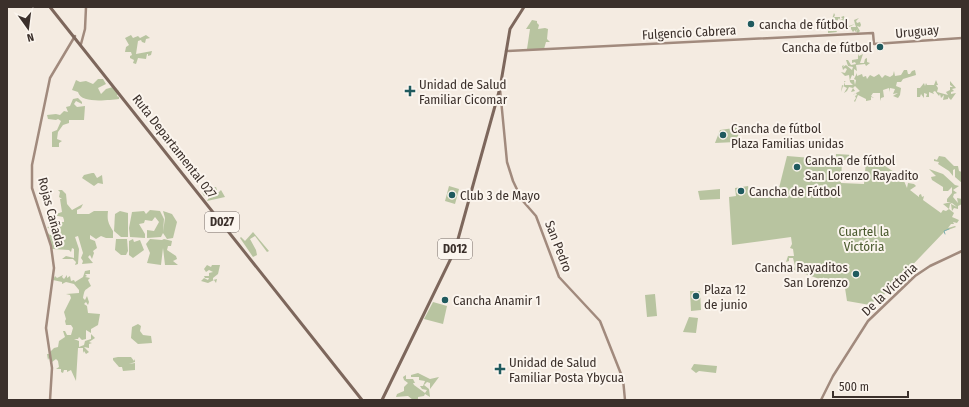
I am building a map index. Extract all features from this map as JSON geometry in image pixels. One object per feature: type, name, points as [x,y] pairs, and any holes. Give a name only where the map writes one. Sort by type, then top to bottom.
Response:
[{"type":"main road","name":"Ruta Departamental 027","points":[[52,7],[362,400]]},
{"type":"main road","points":[[81,44],[85,29],[86,7]]},
{"type":"main road","name":"D012","points":[[382,400],[454,252],[499,95],[510,29],[524,7]]},
{"type":"main road","name":"Fulgencio Cabrera","points":[[506,51],[873,33]]},
{"type":"main road","name":"Uruguay","points":[[873,33],[874,44],[962,38]]},
{"type":"main road","name":"Rojas Cañada","points":[[50,400],[52,368],[46,328],[54,268],[49,240],[32,188],[32,165],[51,77],[75,36]]},
{"type":"main road","name":"San Pedro","points":[[499,95],[507,162],[513,181],[522,200],[536,216],[559,278],[600,321],[623,379],[625,400]]},
{"type":"main road","name":"De la Victoria","points":[[821,400],[834,374],[864,326],[897,292],[916,276],[930,266],[962,251]]},
{"type":"green space","points":[[834,13],[834,17],[840,17],[840,20],[839,18],[837,21],[832,19]]},
{"type":"green space","points":[[844,16],[845,20],[848,19],[848,21],[843,21],[847,25],[849,23],[849,26],[855,24],[849,27],[847,31],[843,28],[839,29],[834,26],[837,23],[840,28],[843,27],[839,25],[839,22],[842,23],[840,20],[843,19],[841,17]]},
{"type":"green space","points":[[859,18],[856,21],[857,23],[860,22],[861,25],[860,27],[857,26],[860,31],[858,33],[856,32],[858,29],[853,32],[851,29],[851,27],[856,27],[854,20]]},
{"type":"green space","points":[[831,19],[834,22],[830,25],[832,28],[834,26],[837,32],[828,33],[828,28],[831,28],[827,27],[827,25]]},
{"type":"green space","points":[[532,20],[537,21],[539,25],[538,29],[548,29],[547,39],[550,42],[546,42],[544,49],[527,49],[530,29],[526,29]]},
{"type":"green space","points":[[131,35],[133,38],[138,36],[140,38],[146,35],[150,38],[146,39],[145,43],[141,40],[138,41],[136,54],[152,51],[151,55],[148,56],[147,54],[146,59],[138,58],[136,64],[133,63],[134,60],[130,58],[132,55],[131,52],[125,52],[126,47],[129,45],[125,38]]},
{"type":"green space","points":[[858,54],[859,56],[863,54],[860,63],[864,63],[865,59],[867,58],[867,62],[870,63],[866,66],[865,64],[856,65],[857,71],[854,69],[854,76],[852,75],[850,80],[854,80],[855,85],[856,80],[854,79],[857,73],[857,76],[862,74],[863,77],[866,76],[867,79],[870,75],[874,77],[879,74],[882,78],[885,75],[890,77],[893,75],[894,71],[895,76],[901,75],[904,70],[907,70],[908,74],[910,74],[915,70],[916,75],[903,79],[901,82],[897,82],[896,86],[901,88],[898,98],[893,96],[898,93],[893,94],[895,89],[890,88],[890,92],[889,88],[883,90],[884,97],[881,98],[880,101],[880,93],[873,93],[871,96],[874,98],[871,97],[871,100],[866,101],[866,99],[858,95],[855,102],[855,96],[857,95],[856,93],[860,91],[855,86],[853,88],[849,87],[844,93],[847,88],[843,86],[841,92],[844,82],[845,85],[853,85],[850,82],[849,75],[845,76],[841,72],[845,73],[847,69],[845,68],[843,70],[842,66],[844,65],[843,67],[846,65],[852,70],[853,67],[848,66],[846,60],[848,60],[851,65],[856,64],[855,62],[852,63],[852,60],[858,59]]},
{"type":"green space","points":[[98,79],[103,79],[106,84],[98,88],[101,94],[106,89],[113,87],[119,91],[117,96],[119,99],[89,100],[80,96],[78,92],[72,90],[76,80],[80,82],[86,81],[93,84]]},
{"type":"green space","points":[[936,80],[938,85],[936,85],[938,88],[937,92],[948,95],[946,92],[950,90],[950,87],[953,87],[950,85],[950,81],[956,88],[952,89],[954,91],[951,92],[951,94],[956,93],[951,100],[948,97],[948,99],[943,100],[944,95],[941,98],[940,94],[939,96],[935,91],[933,92],[934,94],[929,92],[929,97],[926,97],[927,94],[924,93],[924,98],[921,94],[920,97],[917,97],[917,88],[920,88],[924,83],[925,86],[926,83],[927,85],[934,85]]},
{"type":"green space","points":[[78,98],[82,104],[76,101],[74,104],[77,107],[85,106],[84,120],[69,120],[69,123],[63,125],[58,132],[57,139],[62,141],[59,143],[59,147],[52,147],[52,132],[57,130],[61,121],[58,119],[48,119],[47,115],[60,115],[64,111],[68,112],[66,107],[70,106],[73,99]]},
{"type":"green space","points":[[741,127],[736,142],[715,143],[720,130]]},
{"type":"green space","name":"Cuartel la Victória","points":[[836,154],[853,155],[853,160],[842,160],[841,183],[864,184],[866,161],[872,162],[873,158],[897,174],[894,179],[904,181],[907,188],[908,183],[914,184],[916,186],[910,190],[919,197],[921,194],[922,197],[924,196],[923,200],[941,213],[943,210],[946,211],[949,209],[954,213],[952,217],[959,220],[957,223],[953,222],[954,224],[951,224],[948,228],[956,227],[945,231],[879,300],[875,300],[870,305],[847,301],[845,288],[794,270],[795,266],[793,258],[789,258],[789,261],[786,262],[788,256],[794,256],[793,249],[790,248],[792,244],[791,237],[732,245],[729,197],[736,196],[735,188],[748,186],[750,195],[778,192],[787,156],[836,160]]},
{"type":"green space","points":[[939,156],[945,157],[954,166],[958,166],[959,171],[962,172],[962,183],[955,177],[955,169],[953,170],[953,176],[949,171],[938,164],[939,162],[934,161],[934,159],[937,160]]},
{"type":"green space","points":[[929,169],[943,174],[955,185],[959,186],[953,190],[957,193],[954,194],[953,197],[958,203],[957,198],[962,199],[962,204],[958,206],[958,209],[954,208],[952,211],[951,204],[957,207],[952,203],[950,204],[949,209],[943,204],[951,202],[947,202],[947,199],[952,193],[952,187],[948,191],[943,191],[943,187],[932,180],[931,177],[936,176]]},
{"type":"green space","points":[[94,173],[97,178],[102,175],[103,184],[98,183],[94,186],[82,178],[84,175]]},
{"type":"green space","name":"Club 3 de Mayo","points":[[449,186],[459,189],[455,204],[445,201]]},
{"type":"green space","points":[[216,187],[217,190],[215,192],[219,192],[221,190],[225,197],[207,201],[210,195],[206,194],[205,191],[204,193],[206,195],[204,196],[202,192],[205,189]]},
{"type":"green space","points":[[720,189],[720,199],[700,200],[698,191]]},
{"type":"green space","points":[[58,190],[62,190],[66,194],[67,204],[72,210],[83,204],[81,208],[77,210],[77,214],[89,214],[94,211],[108,211],[108,219],[113,231],[113,238],[101,236],[96,239],[90,235],[90,239],[95,241],[97,248],[93,251],[94,253],[92,259],[90,255],[88,257],[93,263],[82,264],[83,261],[81,258],[83,253],[78,236],[75,237],[79,249],[78,264],[75,265],[76,262],[73,259],[62,259],[66,256],[74,258],[74,249],[72,248],[71,252],[69,250],[52,249],[47,232],[50,235],[55,233],[47,227],[57,226],[57,222],[64,222],[63,217],[53,215],[62,212],[60,199],[62,199],[59,197],[60,192]]},
{"type":"green space","points":[[150,210],[160,211],[164,219],[163,232],[165,218],[163,211],[172,214],[177,222],[173,238],[167,239],[163,233],[161,237],[147,238],[147,230],[154,231],[159,222],[155,217],[152,221],[145,220],[144,223],[139,224],[145,234],[145,238],[130,237],[129,228],[132,212],[144,211],[146,214]]},
{"type":"green space","points":[[120,211],[128,213],[128,237],[121,237],[114,231],[115,214]]},
{"type":"green space","points":[[253,232],[269,251],[267,252],[255,236],[250,239],[257,255],[253,257],[240,238],[241,237],[245,241]]},
{"type":"green space","points":[[116,239],[127,239],[128,251],[126,255],[121,255],[115,250]]},
{"type":"green space","points":[[133,239],[134,242],[140,240],[144,250],[133,258],[129,255],[129,241]]},
{"type":"green space","points":[[150,239],[164,239],[172,241],[171,246],[168,246],[167,250],[176,256],[177,259],[173,261],[178,265],[165,265],[163,248],[161,265],[147,263],[150,253],[146,244]]},
{"type":"green space","points":[[207,265],[211,267],[212,265],[220,265],[218,274],[213,278],[213,280],[217,279],[216,283],[214,280],[208,283],[201,281],[204,278],[208,280],[209,278],[205,278],[204,276],[209,276],[209,273],[213,272],[209,270],[206,272],[204,269]]},
{"type":"green space","points":[[90,270],[90,274],[85,274],[87,276],[85,277],[90,278],[88,280],[91,286],[85,290],[83,298],[85,300],[87,296],[89,302],[88,305],[86,302],[84,304],[87,306],[88,313],[100,314],[98,325],[91,329],[91,333],[86,330],[86,339],[82,340],[79,337],[78,339],[74,339],[79,341],[79,347],[84,345],[85,341],[91,339],[91,334],[95,338],[89,342],[92,343],[89,344],[89,348],[84,347],[89,352],[86,354],[84,351],[83,353],[83,348],[78,348],[76,381],[71,370],[67,372],[67,370],[64,370],[63,373],[61,372],[61,369],[56,369],[59,367],[58,361],[56,359],[52,362],[49,358],[48,360],[47,354],[49,354],[49,347],[50,352],[54,348],[58,347],[59,341],[65,337],[63,331],[65,331],[67,335],[71,335],[73,328],[71,325],[66,325],[64,312],[71,298],[70,295],[66,294],[79,293],[79,290],[74,284],[66,282],[62,284],[62,282],[53,280],[55,276],[57,278],[63,275],[62,277],[64,279],[67,275],[67,278],[70,276],[71,281],[74,280],[75,282],[83,277],[85,271]]},
{"type":"green space","name":"Plaza 12 de junio","points":[[690,291],[700,291],[701,310],[691,311]]},
{"type":"green space","points":[[655,294],[657,316],[647,317],[645,295]]},
{"type":"green space","points":[[433,302],[447,306],[443,324],[424,319]]},
{"type":"green space","points":[[689,317],[698,318],[696,333],[683,332]]},
{"type":"green space","points":[[138,324],[141,326],[140,331],[143,335],[151,336],[152,343],[138,344],[131,338],[132,327]]},
{"type":"green space","points":[[131,357],[134,361],[135,359],[135,362],[129,364],[135,363],[135,370],[123,371],[122,367],[119,367],[113,360],[113,358]]},
{"type":"green space","points":[[694,364],[717,366],[716,373],[699,371],[696,373],[691,369]]},
{"type":"green space","points":[[418,373],[430,379],[439,377],[430,389],[430,383],[427,382],[424,385],[429,389],[430,397],[425,394],[424,396],[418,397],[418,400],[413,400],[408,396],[396,397],[397,394],[404,391],[404,387],[408,383],[403,377],[406,375],[406,379],[413,379],[415,383],[413,383],[414,385],[425,393],[427,390],[422,389],[420,386],[423,386],[425,381],[419,380],[419,377],[411,377],[411,375]]},
{"type":"waterway","points":[[945,234],[944,231],[949,229]]},
{"type":"place","name":"cancha de fútbol","points":[[751,24]]},
{"type":"place","name":"Cancha de fútbol","points":[[880,47]]},
{"type":"place","name":"Unidad de Salud Familiar Cicomar","points":[[410,91]]},
{"type":"place","name":"Cancha de fútbol Plaza Familias unidas","points":[[723,135]]},
{"type":"place","name":"Cancha de fútbol San Lorenzo Rayadito","points":[[797,167]]},
{"type":"place","name":"Cancha de Fútbol","points":[[741,191]]},
{"type":"place","name":"Club 3 de Mayo","points":[[452,195]]},
{"type":"place","name":"Cancha Rayaditos San Lorenzo","points":[[856,274]]},
{"type":"place","name":"Plaza 12 de junio","points":[[696,296]]},
{"type":"place","name":"Cancha Anamir 1","points":[[445,300]]},
{"type":"place","name":"Unidad de Salud Familiar Posta Ybycua","points":[[500,369]]}]
